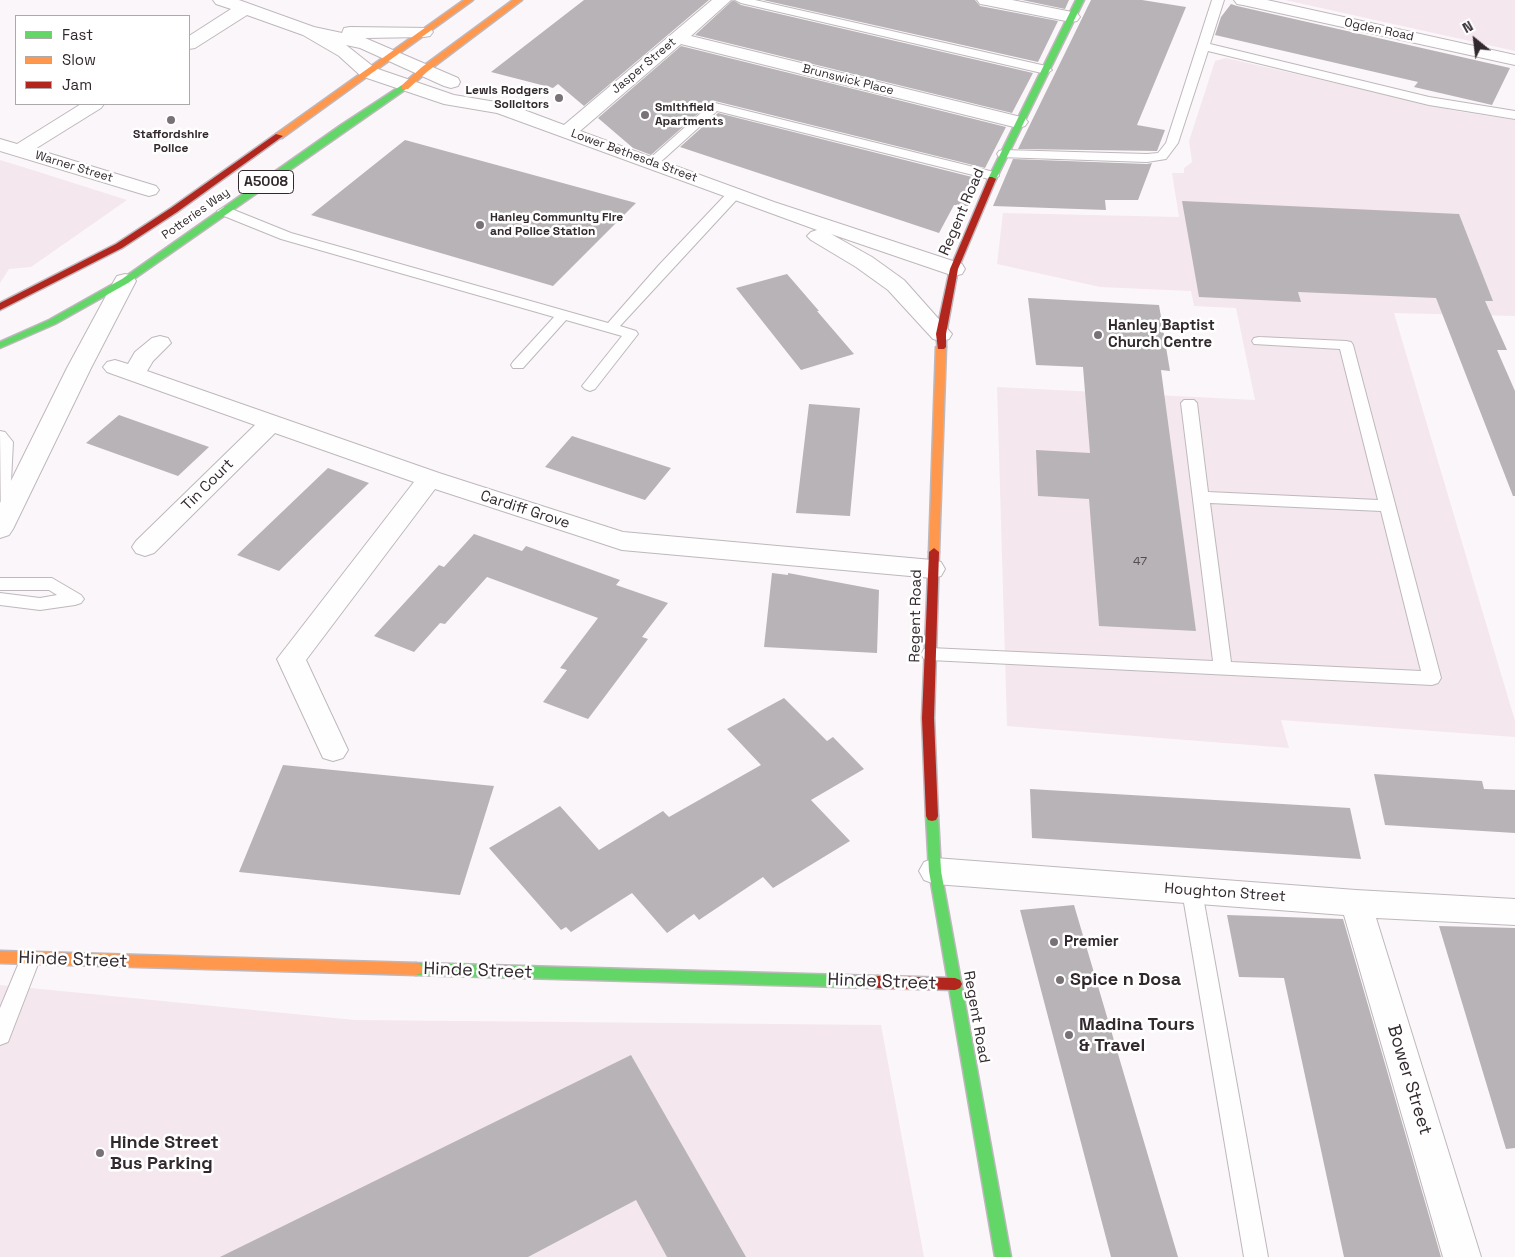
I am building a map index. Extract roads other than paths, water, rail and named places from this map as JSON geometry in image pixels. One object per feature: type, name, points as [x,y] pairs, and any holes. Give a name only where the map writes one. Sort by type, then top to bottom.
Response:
[{"type":"street","points":[[222,0],[309,31],[345,52],[368,72]]},
{"type":"street","name":"Potteries Way","points":[[0,307],[119,246],[174,210],[470,0]]},
{"type":"street","name":"Potteries Way","points":[[0,345],[52,322],[125,281],[344,127],[408,85],[425,69],[518,0]]},
{"type":"street","name":"Jasper Street","points":[[566,132],[722,0]]},
{"type":"street","points":[[986,0],[1070,17]]},
{"type":"street","name":"Regent Road","points":[[1003,1257],[935,871],[928,718],[941,334],[954,269],[1003,154],[1080,0]]},
{"type":"street","name":"Ogden Road","points":[[1243,0],[1515,60]]},
{"type":"street","points":[[190,43],[245,8]]},
{"type":"street","points":[[309,31],[379,34],[424,32]]},
{"type":"street","name":"Lower Bethesda Street","points":[[309,31],[351,39],[366,44],[390,56],[483,94],[501,108]]},
{"type":"street","name":"Brunswick Place","points":[[678,38],[1018,122]]},
{"type":"street","name":"Lower Bethesda Street","points":[[368,72],[451,100],[501,108],[767,206],[954,269]]},
{"type":"street","points":[[6,147],[92,105]]},
{"type":"street","name":"Warner Street","points":[[6,147],[149,190]]},
{"type":"street","name":"Lower Bethesda Street","points":[[767,206],[864,262],[896,285],[941,334]]},
{"type":"street","points":[[1,528],[78,368],[125,281]]},
{"type":"street","name":"Cardiff Grove","points":[[160,343],[125,370],[430,479],[622,541],[932,569]]},
{"type":"street","name":"Tin Court","points":[[145,547],[271,423]]},
{"type":"street","points":[[333,750],[291,659],[430,479]]},
{"type":"street","name":"Houghton Street","points":[[935,871],[1356,903],[1515,912]]},
{"type":"street","name":"Bower Street","points":[[1356,903],[1462,1257]]},
{"type":"street","name":"Hinde Street","points":[[0,957],[955,984]]},
{"type":"lane","points":[[741,0],[1046,70]]},
{"type":"lane","points":[[1003,154],[1148,158],[1162,156],[1172,143],[1218,0]]},
{"type":"lane","points":[[1203,46],[1429,101],[1515,115]]},
{"type":"lane","points":[[652,163],[715,107],[993,176]]},
{"type":"lane","points":[[610,328],[735,193]]},
{"type":"lane","points":[[224,212],[286,236],[632,334],[590,386]]},
{"type":"lane","points":[[518,365],[563,315]]},
{"type":"lane","points":[[930,654],[1432,678],[1346,345],[1258,341]]},
{"type":"lane","points":[[1189,403],[1223,668]]},
{"type":"lane","points":[[0,436],[5,442],[1,528]]},
{"type":"lane","points":[[1201,497],[1388,506]]},
{"type":"lane","points":[[0,584],[52,584],[75,599],[40,604],[0,599]]},
{"type":"lane","points":[[1192,890],[1256,1257]]},
{"type":"lane","points":[[0,1035],[30,959]]},
{"type":"place","name":"Lewis Rodgers Solicitors","points":[[559,98]]},
{"type":"place","name":"Smithfield Apartments","points":[[645,115]]},
{"type":"place","name":"Staffordshire Police","points":[[171,120]]},
{"type":"place","name":"Hanley Community Fire and Police Station","points":[[480,225]]},
{"type":"place","name":"Hanley Baptist Church Centre","points":[[1098,335]]},
{"type":"place","name":"Premier","points":[[1054,942]]},
{"type":"place","name":"Spice n Dosa","points":[[1060,980]]},
{"type":"place","name":"Madina Tours & Travel","points":[[1069,1035]]},
{"type":"place","name":"Hinde Street Bus Parking","points":[[100,1153]]}]
